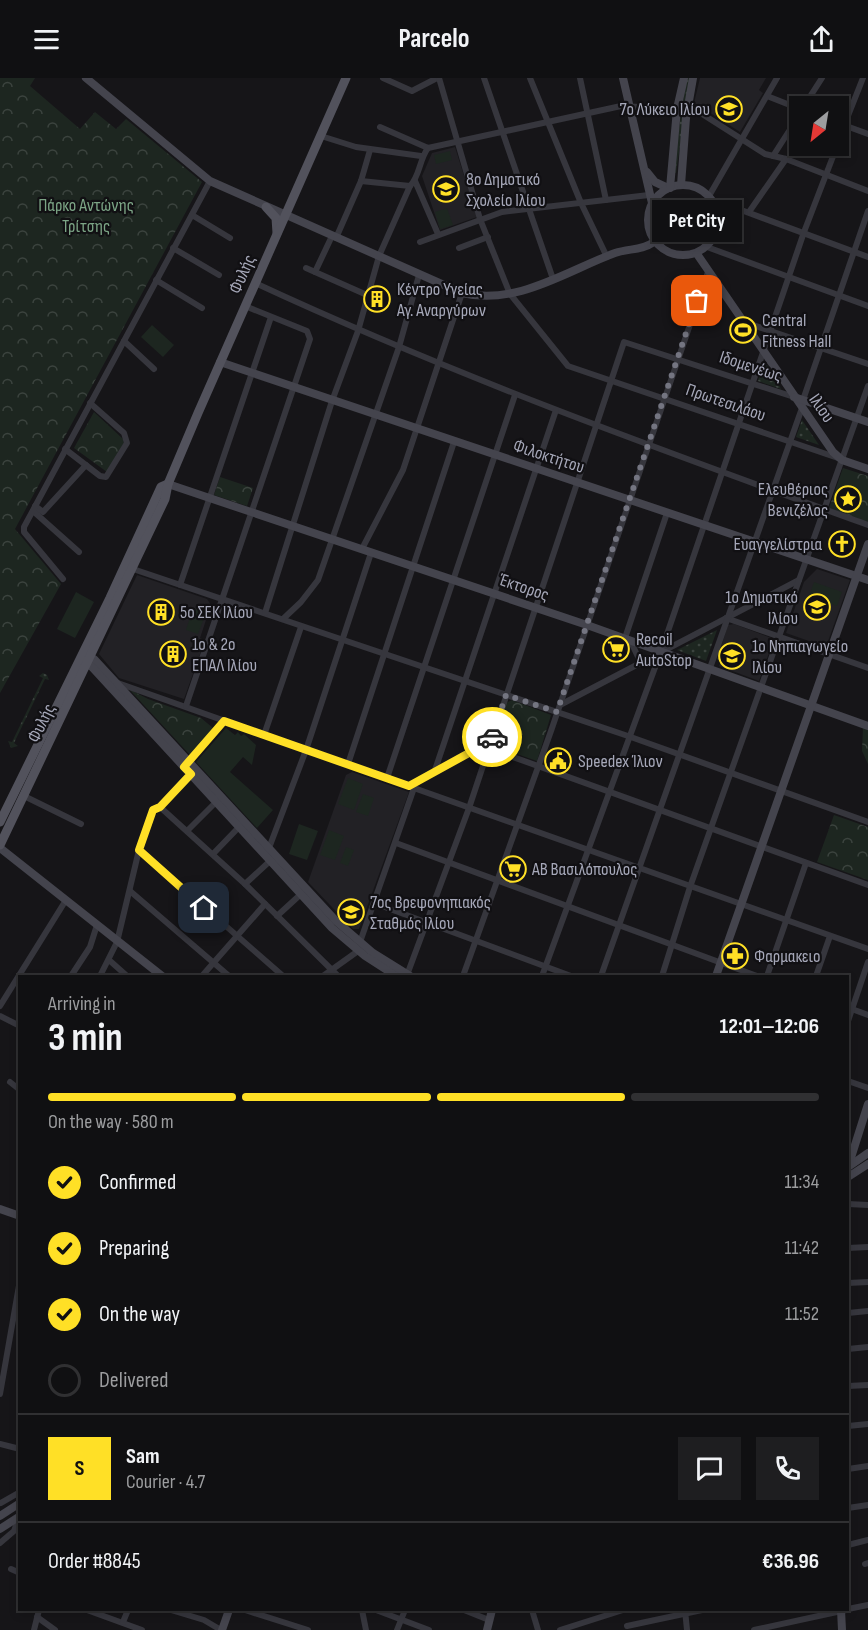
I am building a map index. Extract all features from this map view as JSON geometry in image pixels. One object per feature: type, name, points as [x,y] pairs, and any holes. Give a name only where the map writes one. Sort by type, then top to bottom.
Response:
[{"type":"main road","name":"Φυλής","points":[[0,847],[165,499],[168,484],[220,362],[346,78]]},
{"type":"main road","points":[[266,207],[276,218],[277,236]]},
{"type":"main road","name":"Φυλής","points":[[0,822],[161,487],[168,484]]},
{"type":"street","points":[[86,78],[210,181],[462,293],[488,297],[510,294],[617,253],[637,251],[654,242]]},
{"type":"street","points":[[383,78],[412,91],[438,78],[480,219],[510,294]]},
{"type":"street","points":[[484,78],[553,279]]},
{"type":"street","points":[[530,78],[581,203],[607,257]]},
{"type":"street","points":[[580,78],[585,113],[606,200]]},
{"type":"street","points":[[420,242],[502,212],[606,200],[651,199],[669,188],[681,185],[696,188],[709,196],[716,209],[718,226],[707,247],[697,254],[673,254],[654,242],[648,223],[651,199],[623,78]]},
{"type":"street","points":[[669,188],[677,109],[684,78]]},
{"type":"street","points":[[681,185],[688,105],[693,78]]},
{"type":"street","points":[[709,196],[777,78]]},
{"type":"street","points":[[810,96],[822,78]]},
{"type":"street","points":[[849,111],[866,78]]},
{"type":"street","points":[[767,96],[789,105]]},
{"type":"street","points":[[688,105],[773,156],[868,191]]},
{"type":"street","points":[[380,128],[428,148],[621,106],[677,109]]},
{"type":"street","points":[[849,127],[868,134]]},
{"type":"street","points":[[773,156],[789,131]]},
{"type":"street","points":[[321,136],[370,150],[421,156]]},
{"type":"street","points":[[265,613],[332,401],[358,331],[379,256],[413,184],[421,156],[428,148]]},
{"type":"street","points":[[315,272],[361,181],[370,150]]},
{"type":"street","points":[[542,975],[660,651],[804,232],[833,156]]},
{"type":"street","points":[[749,212],[786,159]]},
{"type":"street","points":[[645,168],[653,181],[669,188]]},
{"type":"street","points":[[63,579],[24,532],[24,527],[210,181]]},
{"type":"street","points":[[361,181],[413,184]]},
{"type":"street","points":[[413,184],[438,234]]},
{"type":"street","points":[[716,209],[733,207],[749,212],[868,257]]},
{"type":"street","points":[[601,975],[658,809],[790,441],[800,402],[868,212]]},
{"type":"street","points":[[192,215],[230,238]]},
{"type":"street","points":[[459,248],[488,237]]},
{"type":"street","points":[[707,247],[868,306]]},
{"type":"street","points":[[173,248],[219,275]]},
{"type":"street","name":"Ιλίου","points":[[697,254],[832,452],[842,460]]},
{"type":"street","points":[[306,268],[367,295]]},
{"type":"street","points":[[463,975],[559,708],[663,398],[708,272]]},
{"type":"street","points":[[283,619],[315,584],[399,347],[419,275]]},
{"type":"street","points":[[156,280],[202,308]]},
{"type":"street","points":[[255,283],[358,331],[506,392],[868,525]]},
{"type":"street","points":[[364,545],[401,475],[440,365],[462,293]]},
{"type":"street","name":"Πρωτεσιλάου","points":[[510,294],[568,366],[573,369],[868,469]]},
{"type":"street","points":[[186,706],[310,339],[307,331],[245,306]]},
{"type":"street","points":[[180,585],[271,317]]},
{"type":"street","points":[[742,322],[868,364]]},
{"type":"street","points":[[124,341],[154,369]]},
{"type":"street","name":"Ιδομενέως","points":[[611,382],[624,342],[753,383],[800,402],[868,422]]},
{"type":"street","name":"Φιλοκτήτου","points":[[220,362],[868,580]]},
{"type":"street","points":[[409,975],[425,921],[469,808],[611,382]]},
{"type":"street","points":[[662,975],[690,887],[868,386]]},
{"type":"street","points":[[387,778],[515,395]]},
{"type":"street","points":[[65,449],[100,476],[109,476],[128,438],[90,403]]},
{"type":"street","points":[[435,770],[556,410]]},
{"type":"street","points":[[348,764],[454,442]]},
{"type":"street","points":[[34,508],[43,512],[86,465]]},
{"type":"street","name":"Έκτορος","points":[[168,484],[587,625],[868,726]]},
{"type":"street","points":[[44,490],[56,498]]},
{"type":"street","points":[[34,508],[79,552]]},
{"type":"street","points":[[641,663],[627,639],[667,513]]},
{"type":"street","points":[[716,975],[868,544]]},
{"type":"street","points":[[269,848],[306,750],[371,553]]},
{"type":"street","points":[[133,568],[506,695],[559,708],[628,736],[868,822]]},
{"type":"street","points":[[559,708],[660,651],[800,580]]},
{"type":"street","points":[[726,618],[868,668]]},
{"type":"street","points":[[264,735],[301,627]]},
{"type":"street","points":[[80,656],[90,661],[116,682],[170,746]]},
{"type":"street","points":[[90,661],[269,848],[359,946],[395,975]]},
{"type":"street","points":[[116,682],[868,950]]},
{"type":"street","points":[[184,761],[224,721]]},
{"type":"street","points":[[325,975],[359,946],[396,843],[412,787],[435,770],[478,748],[488,748],[868,885]]},
{"type":"street","points":[[184,761],[191,774],[332,928],[407,975]]},
{"type":"street","points":[[101,975],[117,942],[139,850],[153,810],[160,807],[191,774]]},
{"type":"street","points":[[24,796],[81,824]]},
{"type":"street","points":[[187,831],[216,802]]},
{"type":"street","points":[[160,807],[245,884],[337,975]]},
{"type":"street","points":[[213,854],[239,827]]},
{"type":"street","points":[[396,843],[754,975]]},
{"type":"street","points":[[0,847],[161,975]]},
{"type":"street","points":[[139,850],[282,975]]},
{"type":"street","points":[[245,884],[270,861]]},
{"type":"street","points":[[767,975],[806,862]]},
{"type":"street","points":[[130,891],[228,975]]},
{"type":"street","points":[[277,916],[302,894]]},
{"type":"street","points":[[19,975],[66,900]]},
{"type":"street","points":[[374,903],[568,975]]},
{"type":"street","points":[[203,975],[265,904]]},
{"type":"street","points":[[72,975],[90,947],[97,925]]},
{"type":"street","points":[[816,975],[830,936]]},
{"type":"street","points":[[109,960],[126,975]]},
{"type":"street","points":[[868,962],[849,1009],[868,1015]]},
{"type":"street","points":[[0,1006],[18,977]]},
{"type":"street","points":[[0,1016],[18,1025]]},
{"type":"street","points":[[849,1081],[868,1088]]},
{"type":"street","points":[[10,1082],[18,1088]]},
{"type":"street","points":[[849,1174],[868,1104]]},
{"type":"street","points":[[849,1204],[868,1204]]},
{"type":"street","points":[[0,1209],[18,1215]]},
{"type":"street","points":[[849,1248],[868,1247]]},
{"type":"street","points":[[849,1283],[868,1282]]},
{"type":"street","points":[[0,1394],[18,1292]]},
{"type":"street","points":[[849,1313],[868,1311]]},
{"type":"street","points":[[11,1332],[18,1331]]},
{"type":"street","points":[[849,1349],[868,1347]]},
{"type":"street","points":[[849,1386],[868,1385]]},
{"type":"street","points":[[849,1426],[868,1424]]},
{"type":"street","points":[[0,1444],[18,1448]]},
{"type":"street","points":[[849,1469],[868,1466]]},
{"type":"street","points":[[18,1493],[0,1503],[4,1514],[18,1504]]},
{"type":"street","points":[[849,1508],[868,1505]]},
{"type":"street","points":[[0,1529],[18,1518]]},
{"type":"street","points":[[0,1543],[14,1531],[18,1520]]},
{"type":"street","points":[[849,1545],[868,1540]]},
{"type":"street","points":[[11,1569],[18,1572]]},
{"type":"street","points":[[849,1609],[868,1605]]},
{"type":"street","points":[[34,1630],[39,1611]]},
{"type":"street","points":[[90,1611],[141,1630]]},
{"type":"street","points":[[123,1622],[128,1611]]},
{"type":"street","points":[[174,1611],[204,1620],[222,1630],[229,1611]]},
{"type":"street","points":[[248,1611],[308,1630]]},
{"type":"street","points":[[362,1611],[366,1630]]},
{"type":"street","points":[[379,1611],[429,1630]]},
{"type":"street","points":[[397,1630],[405,1611]]},
{"type":"street","points":[[466,1611],[489,1620]]},
{"type":"street","points":[[487,1630],[492,1611]]},
{"type":"street","points":[[532,1611],[538,1630]]},
{"type":"street","points":[[560,1630],[618,1611]]},
{"type":"street","points":[[627,1626],[685,1611],[687,1630]]},
{"type":"street","points":[[754,1630],[840,1611]]},
{"type":"street","points":[[843,1630],[844,1611]]},
{"type":"street","points":[[37,1617],[55,1630]]},
{"type":"shaded area","name":"7ο Λύκειο Ιλίου","points":[[700,78],[766,78],[759,90],[763,93],[740,132],[723,121],[720,115],[715,116],[694,103]]},
{"type":"shaded area","name":"8ο Δημοτικό Σχολείο Ιλίου","points":[[455,147],[477,217],[440,230],[422,176],[432,153]]},
{"type":"shaded area","name":"1ο Δημοτικό Ιλίου","points":[[817,569],[850,580],[826,647],[786,633],[804,582]]},
{"type":"shaded area","points":[[137,575],[207,599],[211,605],[212,615],[208,614],[200,638],[205,640],[184,699],[119,678],[99,654]]},
{"type":"shaded area","points":[[734,624],[774,639],[759,681],[719,666],[721,661],[717,659],[728,625]]},
{"type":"shaded area","points":[[352,772],[409,792],[359,929],[353,929],[308,882],[346,775]]},
{"type":"green space","name":"Πάρκο Αντώνης Τρίτσης","points":[[0,78],[35,78],[30,86],[80,129],[95,112],[116,129],[126,119],[202,182],[15,529],[61,584],[0,693]]},
{"type":"green space","points":[[686,78],[690,78],[676,173],[673,173]]},
{"type":"green space","points":[[450,151],[452,160],[436,164],[434,155]]},
{"type":"green space","points":[[447,208],[453,225],[440,229],[435,212]]},
{"type":"green space","points":[[152,325],[174,345],[163,357],[141,337]]},
{"type":"green space","points":[[763,364],[770,367],[781,389],[758,381]]},
{"type":"green space","points":[[94,412],[123,439],[124,443],[107,472],[74,448]]},
{"type":"green space","points":[[802,420],[819,445],[796,437]]},
{"type":"green space","points":[[843,468],[868,476],[868,522],[829,508]]},
{"type":"green space","points":[[220,477],[253,488],[247,506],[214,495]]},
{"type":"green space","points":[[814,582],[842,592],[837,606],[831,604],[827,615],[809,608],[813,598],[809,596]]},
{"type":"green space","points":[[76,592],[94,602],[75,638],[57,629]]},
{"type":"green space","points":[[193,608],[206,613],[198,634],[186,630]]},
{"type":"green space","points":[[717,630],[706,661],[677,650]]},
{"type":"green space","points":[[43,673],[49,680],[45,679],[14,743],[18,746],[11,748],[8,741],[12,742],[43,678],[39,676]]},
{"type":"green space","points":[[129,689],[148,699],[201,718],[213,728],[190,755]]},
{"type":"green space","points":[[512,700],[551,715],[537,761],[492,745],[506,703]]},
{"type":"green space","points":[[226,728],[235,735],[238,732],[241,736],[244,734],[256,745],[252,765],[243,757],[230,772],[273,810],[257,828],[196,762]]},
{"type":"green space","points":[[863,728],[868,730],[868,764],[862,751]]},
{"type":"green space","points":[[348,778],[363,784],[354,810],[338,804]]},
{"type":"green space","points":[[363,794],[374,798],[368,816],[356,812]]},
{"type":"green space","points":[[834,815],[868,827],[868,880],[817,862]]},
{"type":"green space","points":[[299,824],[318,831],[307,860],[289,854]]},
{"type":"green space","points":[[329,830],[344,836],[335,860],[320,855]]},
{"type":"green space","points":[[346,847],[354,850],[348,866],[340,863]]},
{"type":"way so far","points":[[492,737],[506,695],[557,712],[697,301]]},
{"type":"place","name":"7ο Λύκειο Ιλίου","points":[[729,109]]},
{"type":"place","name":"8ο Δημοτικό Σχολείο Ιλίου","points":[[446,189]]},
{"type":"place","name":"Κέντρο Υγείας Αγ. Αναργύρων","points":[[377,299]]},
{"type":"place","name":"Pet City","points":[[697,301]]},
{"type":"place","name":"Central Fitness Hall","points":[[743,330]]},
{"type":"place","name":"Ελευθέριος Βενιζέλος","points":[[848,499]]},
{"type":"place","name":"Ευαγγελίστρια","points":[[842,544]]},
{"type":"place","name":"1ο Δημοτικό Ιλίου","points":[[817,607]]},
{"type":"place","name":"5ο ΣΕΚ Ιλίου","points":[[161,612]]},
{"type":"place","name":"Recoil AutoStop","points":[[616,649]]},
{"type":"place","name":"1ο & 2ο ΕΠΑΛ Ιλίου","points":[[173,654]]},
{"type":"place","name":"1ο Νηπιαγωγείο Ιλίου","points":[[732,656]]},
{"type":"place","name":"Speedex Ίλιον","points":[[558,761]]},
{"type":"place","name":"ΑΒ Βασιλόπουλος","points":[[513,869]]},
{"type":"place","name":"7ος Βρεφονηπιακός Σταθμός Ιλίου","points":[[351,912]]},
{"type":"place","name":"Φαρμακειο","points":[[735,956]]},
{"type":"route","points":[[204,908],[139,850],[153,810],[160,807],[191,774],[184,767],[224,721],[409,786],[478,748],[488,748],[492,737]]}]
